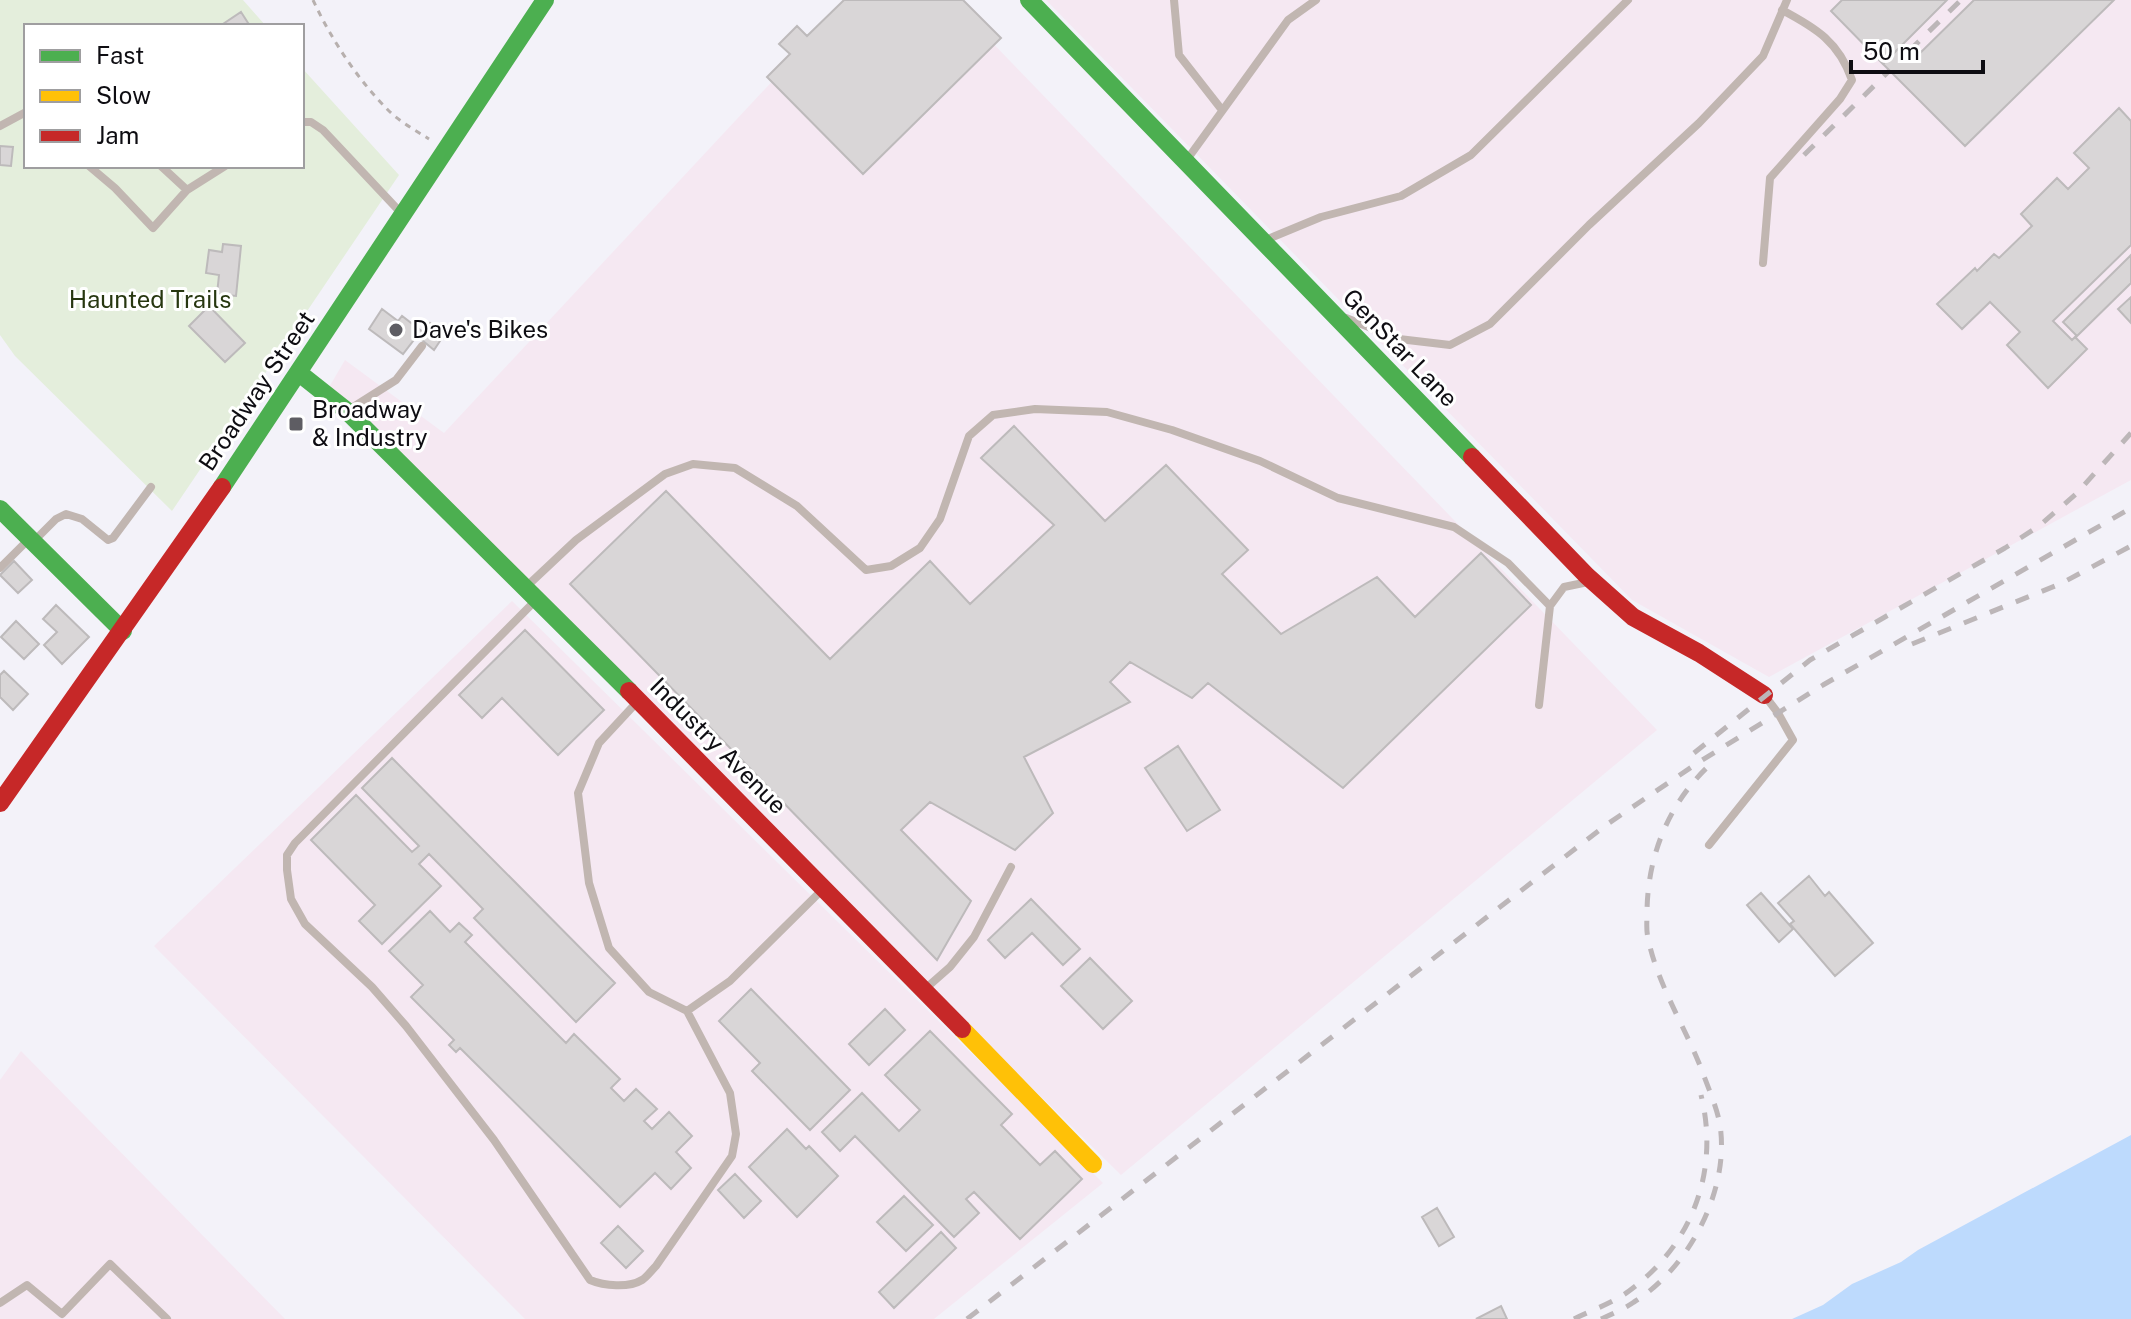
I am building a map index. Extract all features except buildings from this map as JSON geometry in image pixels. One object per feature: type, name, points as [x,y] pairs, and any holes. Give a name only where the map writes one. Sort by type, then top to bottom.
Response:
[{"type":"street","name":"Broadway Street","points":[[0,803],[123,631],[299,373],[545,0]]},
{"type":"street","name":"GenStar Lane","points":[[1029,0],[1593,581],[1633,617],[1699,653],[1764,695]]},
{"type":"street","name":"Industry Avenue","points":[[299,373],[347,411],[825,888],[1093,1164]]},
{"type":"street","points":[[0,509],[123,631]]},
{"type":"lane","points":[[1174,0],[1179,55],[1222,110]]},
{"type":"lane","points":[[1185,162],[1288,20],[1316,0]]},
{"type":"lane","points":[[1263,241],[1321,217],[1401,196],[1471,155],[1628,0]]},
{"type":"lane","points":[[1331,312],[1399,339],[1450,345],[1490,324],[1589,225],[1699,123],[1763,56],[1787,0]]},
{"type":"lane","points":[[1763,263],[1770,178],[1840,99],[1852,80],[1845,59],[1831,42],[1810,25],[1782,10]]},
{"type":"lane","points":[[0,126],[24,114]]},
{"type":"lane","points":[[304,122],[311,122],[323,130],[404,216]]},
{"type":"lane","points":[[91,168],[153,228],[187,190],[222,168]]},
{"type":"lane","points":[[163,168],[187,190]]},
{"type":"lane","points":[[347,411],[396,380],[422,346]]},
{"type":"lane","points":[[638,701],[599,743],[578,793],[589,883],[609,948],[649,992],[687,1011],[730,1093],[736,1134],[732,1156],[656,1266],[642,1281],[621,1285],[590,1280],[494,1140],[406,1026],[372,987],[305,924],[291,899],[287,855],[530,594],[576,540],[665,474],[693,464],[735,468],[797,506],[866,570],[891,566],[920,548],[940,519],[969,436],[993,415],[1035,409],[1107,412],[1172,430],[1260,461],[1338,498],[1454,527],[1508,563],[1550,606]]},
{"type":"lane","points":[[0,568],[56,519],[66,514],[82,519],[108,540],[113,538],[151,487]]},
{"type":"lane","points":[[1539,705],[1550,606],[1564,587],[1593,581]]},
{"type":"lane","points":[[1709,845],[1793,740],[1764,695]]},
{"type":"lane","points":[[924,990],[950,967],[974,937],[1011,867]]},
{"type":"lane","points":[[687,1011],[730,981],[825,888]]},
{"type":"lane","points":[[0,1303],[27,1285],[62,1314],[110,1264],[167,1319]]},
{"type":"path","points":[[313,0],[368,88],[390,111],[430,139]]},
{"type":"shaded area","points":[[848,0],[951,0],[1657,730],[1121,1175],[325,394],[345,360],[444,433]]},
{"type":"shaded area","points":[[1046,0],[2131,0],[2131,480],[1769,677],[1632,600]]},
{"type":"shaded area","points":[[512,601],[1103,1183],[934,1319],[525,1319],[154,946]]},
{"type":"shaded area","points":[[21,1051],[285,1319],[0,1319],[0,1080]]},
{"type":"green space","name":"Haunted Trails","points":[[0,0],[243,0],[264,24],[24,24],[24,168],[304,168],[304,70],[399,175],[172,511],[15,356],[0,335]]},
{"type":"water","points":[[2131,1135],[2131,1319],[1792,1319],[1823,1305],[1852,1284],[1901,1262]]},
{"type":"railway","points":[[1909,51],[1961,0]]},
{"type":"railway","points":[[1804,155],[1890,70]]},
{"type":"railway","points":[[1694,753],[1810,660],[2039,526],[2076,494],[2131,433]]},
{"type":"railway","points":[[967,1319],[1606,825],[1696,764],[1823,685],[2131,508]]},
{"type":"railway","points":[[1912,644],[2060,584],[2131,546]]},
{"type":"railway","points":[[1601,1319],[1634,1302],[1672,1269],[1701,1225],[1719,1175],[1721,1150],[1717,1111],[1664,988],[1652,955],[1647,926],[1651,871],[1664,831],[1684,794],[1713,762]]},
{"type":"railway","points":[[1574,1319],[1629,1291],[1670,1252],[1684,1229],[1696,1204],[1707,1151],[1701,1095]]},
{"type":"traffic: fast","points":[[222,487],[545,0]]},
{"type":"traffic: fast","points":[[1029,0],[1472,457]]},
{"type":"traffic: fast","points":[[299,373],[347,411],[629,691]]},
{"type":"traffic: fast","points":[[0,509],[123,631]]},
{"type":"traffic: slow","points":[[962,1029],[1093,1164]]},
{"type":"traffic: jam","points":[[1472,457],[1587,576],[1633,617],[1699,653],[1764,695]]},
{"type":"traffic: jam","points":[[0,803],[222,487]]},
{"type":"traffic: jam","points":[[629,691],[962,1029]]},
{"type":"place","name":"Dave's Bikes","points":[[396,330]]},
{"type":"place","name":"Broadway & Industry","points":[[296,424]]}]
